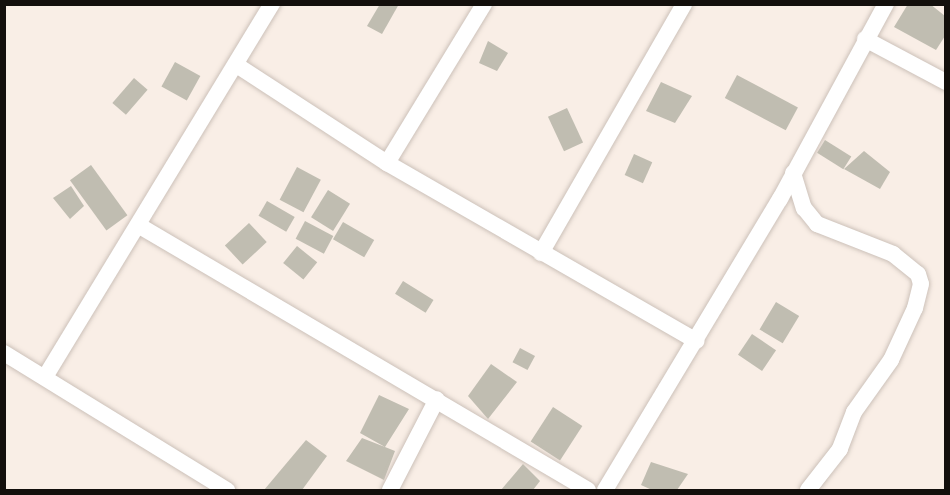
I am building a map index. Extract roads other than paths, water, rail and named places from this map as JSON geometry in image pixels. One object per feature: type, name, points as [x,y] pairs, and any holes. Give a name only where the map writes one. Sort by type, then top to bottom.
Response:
[{"type":"street","points":[[45,377],[238,66],[272,4]]},
{"type":"street","points":[[387,163],[484,4]]},
{"type":"street","points":[[541,253],[684,4]]},
{"type":"street","points":[[605,490],[696,341],[793,173],[886,4]]},
{"type":"street","points":[[865,39],[945,82]]},
{"type":"street","points":[[238,66],[387,163],[696,341]]},
{"type":"street","points":[[793,173],[804,208],[817,224],[893,255],[918,274],[921,284],[915,308],[891,360],[854,412],[840,449],[808,490]]},
{"type":"street","points":[[138,225],[588,490]]},
{"type":"street","points":[[4,353],[226,490]]},
{"type":"street","points":[[390,490],[437,399]]}]
